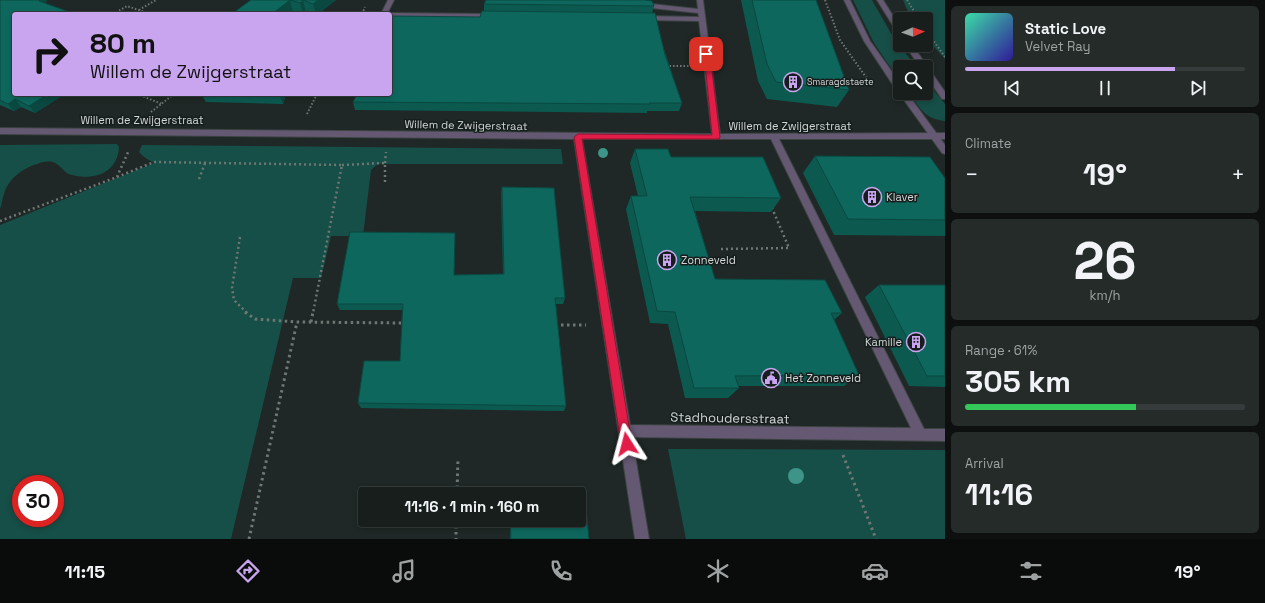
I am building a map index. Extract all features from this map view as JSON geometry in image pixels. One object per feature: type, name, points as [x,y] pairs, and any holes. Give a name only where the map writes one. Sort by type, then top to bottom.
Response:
[{"type":"street","points":[[385,12],[391,0]]},
{"type":"street","points":[[700,0],[716,137]]},
{"type":"street","points":[[847,0],[867,41],[893,79]]},
{"type":"street","points":[[880,0],[893,21]]},
{"type":"street","points":[[634,4],[702,15]]},
{"type":"street","points":[[392,15],[499,16]]},
{"type":"street","points":[[640,18],[702,15]]},
{"type":"street","points":[[933,80],[945,97]]},
{"type":"street","points":[[908,100],[932,136],[945,150]]},
{"type":"street","name":"Willem de Zwijgerstraat","points":[[0,131],[138,131],[578,137],[945,136]]},
{"type":"street","points":[[578,137],[642,539]]},
{"type":"street","points":[[774,137],[921,435]]},
{"type":"street","name":"Stadhoudersstraat","points":[[625,431],[945,436]]},
{"type":"path","points":[[139,10],[156,0]]},
{"type":"path","points":[[908,0],[915,12]]},
{"type":"path","points":[[116,12],[127,6],[144,12]]},
{"type":"path","points":[[933,40],[945,57]]},
{"type":"path","points":[[660,66],[708,66]]},
{"type":"path","name":"Willem de Zwijgerstraat","points":[[142,96],[162,104],[172,96]]},
{"type":"path","points":[[117,177],[138,131]]},
{"type":"path","points":[[0,221],[154,162],[342,165],[385,163],[385,185]]},
{"type":"path","points":[[199,179],[205,163]]},
{"type":"path","points":[[311,322],[342,165]]},
{"type":"path","points":[[721,249],[789,248],[771,206]]},
{"type":"path","points":[[240,238],[232,288],[234,300],[242,310],[255,319],[297,322],[405,323]]},
{"type":"path","points":[[249,539],[297,322]]},
{"type":"path","points":[[553,324],[608,325]]},
{"type":"path","points":[[835,434],[876,539]]},
{"type":"path","points":[[457,487],[458,458]]},
{"type":"path","points":[[456,527],[456,539]]},
{"type":"green space","points":[[853,0],[872,0],[893,36],[893,52],[905,52],[911,60],[893,60],[893,71],[874,43]]},
{"type":"green space","points":[[903,0],[945,0],[945,59],[933,46],[933,12],[908,12]]},
{"type":"green space","points":[[933,89],[945,104],[945,121],[932,118],[920,108],[914,100],[933,100]]},
{"type":"green space","points":[[117,144],[119,147],[118,156],[114,163],[104,173],[97,175],[81,177],[70,174],[65,172],[57,164],[50,162],[41,163],[26,168],[21,171],[9,184],[3,196],[0,209],[0,145]]},
{"type":"green space","points":[[142,145],[561,149],[563,164],[378,164],[371,170],[363,236],[331,236],[321,278],[293,278],[231,539],[0,539],[0,225],[154,163],[139,152]]},
{"type":"green space","points":[[668,449],[945,450],[945,539],[686,539]]},
{"type":"building","points":[[0,0],[39,0],[69,12],[12,12],[12,96],[45,96],[29,106],[15,99],[8,104],[0,100]]},
{"type":"building","points":[[251,0],[290,0],[275,12],[234,12]]},
{"type":"building","points":[[290,0],[303,0],[300,3]]},
{"type":"building","points":[[303,0],[318,0],[313,4]]},
{"type":"building","points":[[486,0],[644,0],[652,1],[654,6],[484,4]]},
{"type":"building","points":[[752,0],[816,0],[849,90],[776,82],[767,64]]},
{"type":"building","points":[[482,11],[655,13],[665,55],[682,103],[353,102],[356,96],[392,96],[392,16],[480,17]]},
{"type":"building","name":"Zonneveld","points":[[635,149],[668,149],[671,157],[763,157],[781,198],[690,197],[715,279],[825,280],[842,313],[831,313],[859,375],[735,376],[739,388],[694,388],[675,312],[657,311],[631,196],[647,196]]},
{"type":"building","name":"Klaver","points":[[815,156],[930,157],[945,178],[945,220],[848,219]]},
{"type":"building","points":[[502,187],[554,188],[565,298],[555,298],[566,406],[358,403],[364,361],[400,361],[403,304],[337,304],[350,232],[455,233],[454,275],[504,274]]},
{"type":"building","points":[[879,285],[945,285],[945,376],[927,376]]},
{"type":"building","points":[[586,508],[589,539],[511,539],[510,527],[586,527]]},
{"type":"place","name":"Smaragdstaete","points":[[793,82]]},
{"type":"place","name":"Klaver","points":[[872,197]]},
{"type":"place","name":"Zonneveld","points":[[667,260]]},
{"type":"place","name":"Kamille","points":[[916,342]]},
{"type":"place","name":"Het Zonneveld","points":[[771,378]]},
{"type":"route","points":[[627,444],[578,137],[716,137],[706,54]]}]
